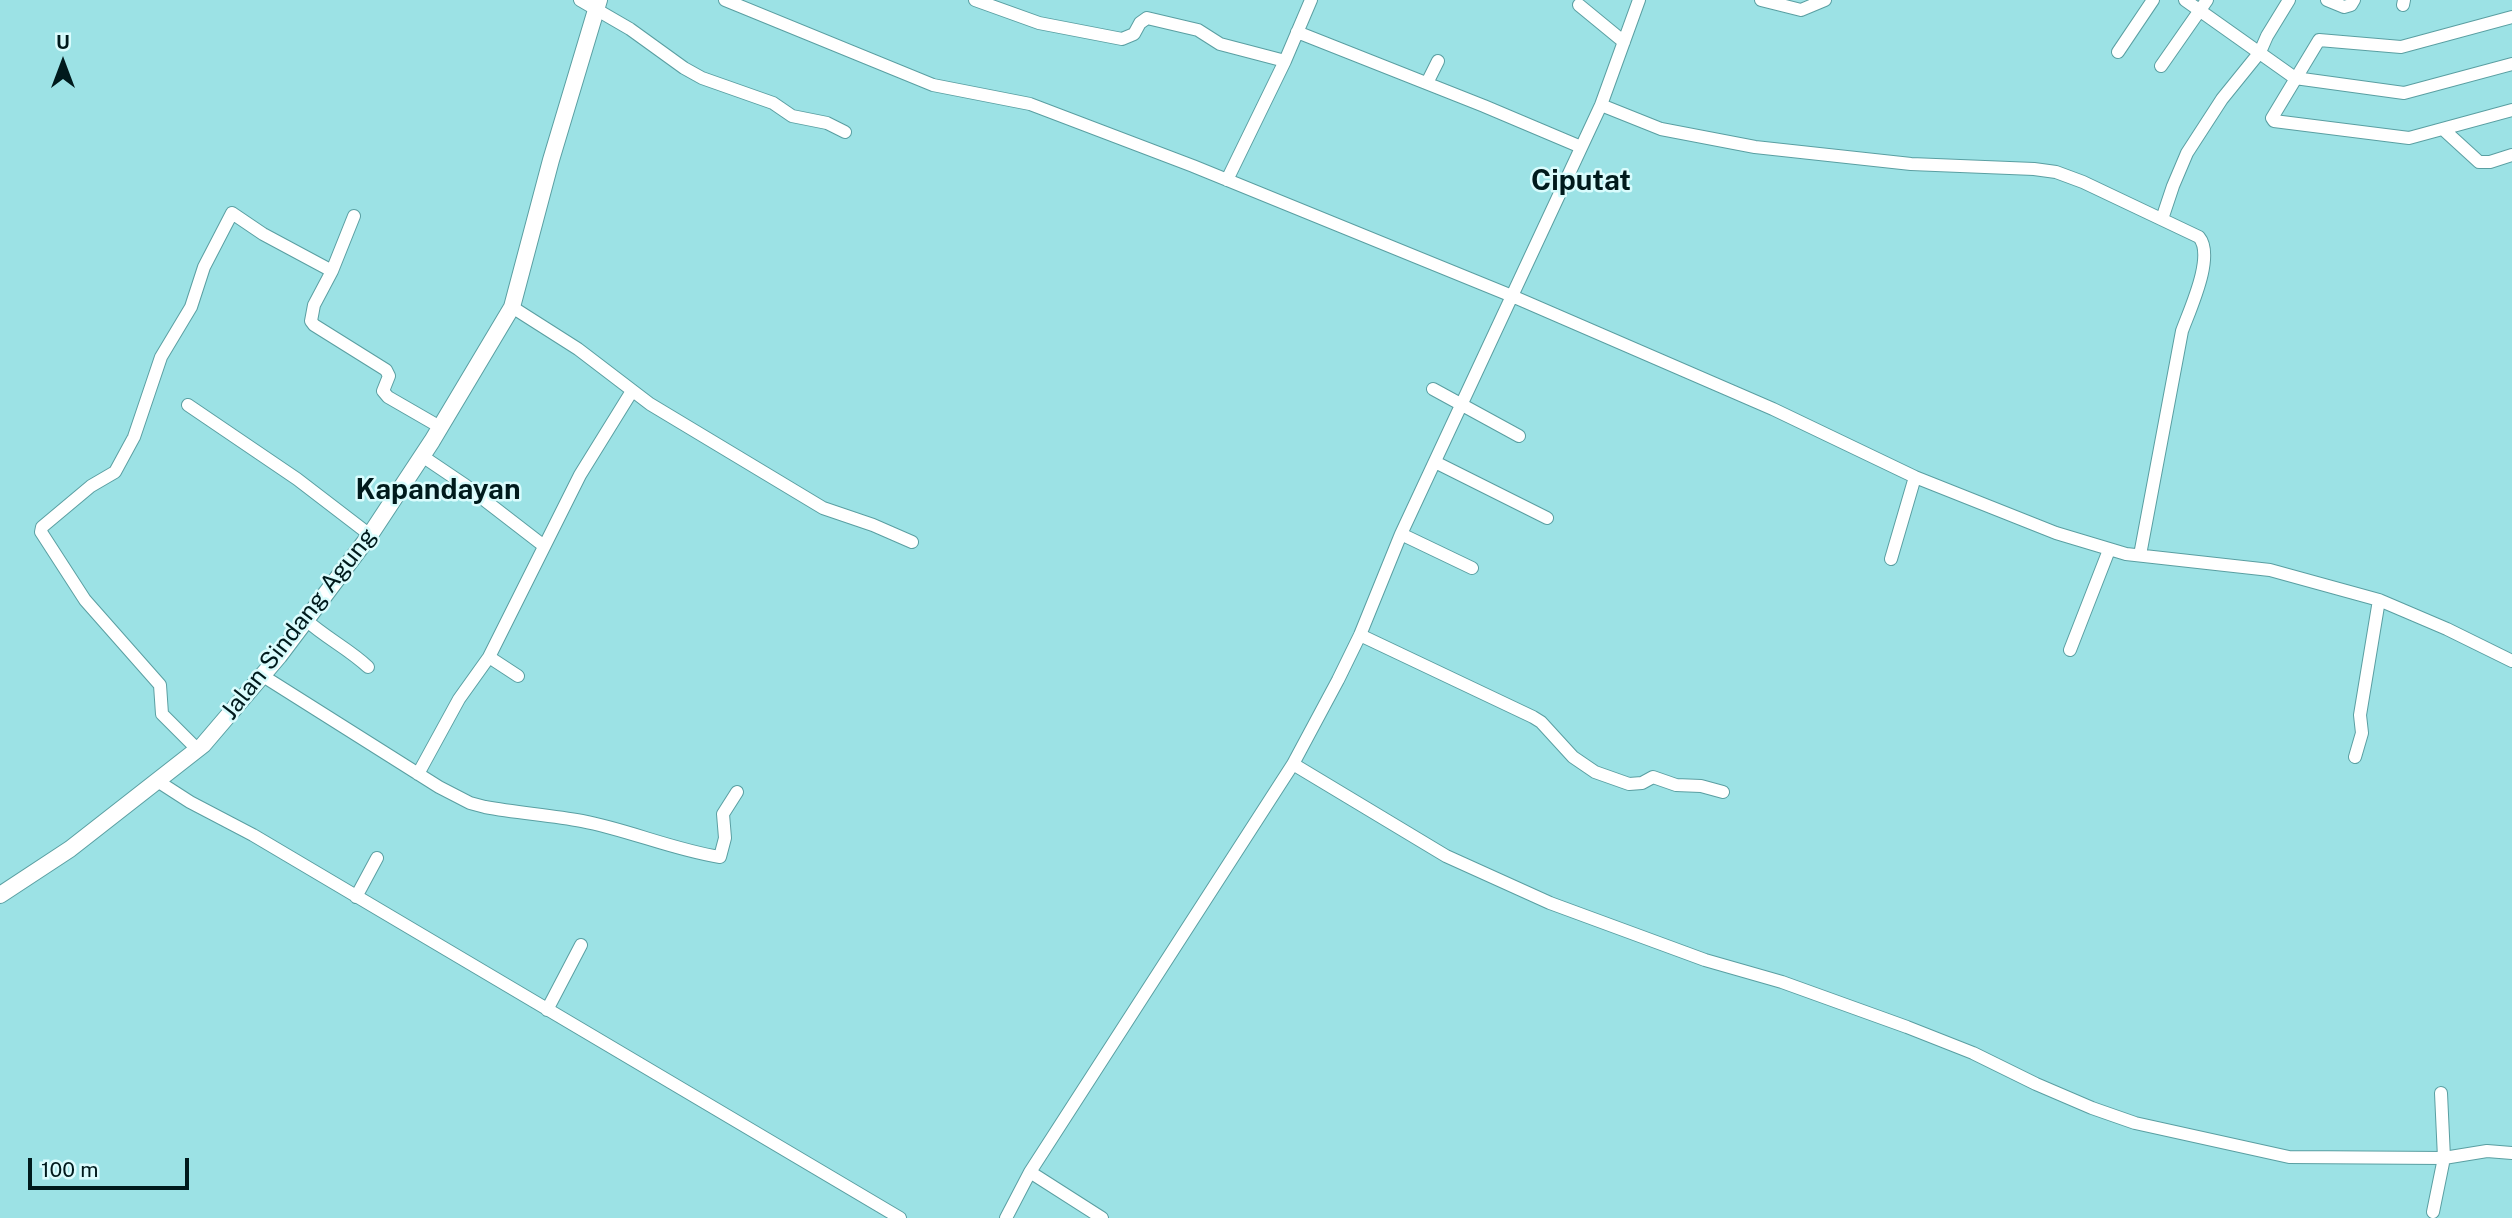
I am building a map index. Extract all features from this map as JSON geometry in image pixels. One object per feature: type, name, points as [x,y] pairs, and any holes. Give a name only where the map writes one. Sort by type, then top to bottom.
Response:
[{"type":"main road","name":"Jalan Sindang Agung","points":[[0,895],[70,849],[198,750],[263,676],[370,535],[422,456],[512,307],[551,160],[598,4]]},
{"type":"street","points":[[580,0],[598,4],[702,78],[773,103],[792,116],[827,123],[845,132]]},
{"type":"street","points":[[725,0],[933,85],[1030,104],[1227,180],[1512,296],[1773,409],[1915,477],[2056,533],[2109,550],[2270,570],[2379,600],[2512,661]]},
{"type":"street","points":[[975,0],[1038,23],[1122,39],[1135,34],[1140,23],[1147,18],[1198,30],[1220,44],[1285,61]]},
{"type":"street","points":[[1227,180],[1285,61],[1311,0]]},
{"type":"street","points":[[1006,1218],[1030,1172],[1293,764],[1360,635],[1401,534],[1601,105],[1639,0]]},
{"type":"street","points":[[1761,0],[1801,10],[1825,0]]},
{"type":"street","points":[[2118,52],[2154,0]]},
{"type":"street","points":[[2185,0],[2204,5],[2295,78],[2404,93],[2512,64]]},
{"type":"street","points":[[2162,219],[2188,153],[2222,99],[2260,52],[2289,0]]},
{"type":"street","points":[[2327,0],[2344,7],[2351,5],[2354,0]]},
{"type":"street","points":[[1579,5],[1624,42]]},
{"type":"street","points":[[2161,66],[2204,5]]},
{"type":"street","points":[[2512,18],[2401,47],[2321,39],[2273,115],[2274,121],[2409,138],[2512,110]]},
{"type":"street","points":[[1297,32],[1581,147]]},
{"type":"street","points":[[1427,83],[1438,61]]},
{"type":"street","points":[[1601,105],[1661,129],[1755,147],[1911,164],[2056,172],[2199,237],[2204,243],[2206,253],[2195,302],[2182,331],[2140,555]]},
{"type":"street","points":[[2444,130],[2479,162],[2490,162],[2512,155]]},
{"type":"street","points":[[198,750],[162,714],[160,685],[85,600],[43,538],[42,527],[91,486],[116,472],[134,437],[161,357],[191,307],[204,267],[232,213],[263,234],[332,271]]},
{"type":"street","points":[[354,216],[332,271],[314,305],[311,321],[386,370],[389,376],[383,391],[388,397],[440,427]]},
{"type":"street","points":[[512,307],[578,349],[650,404],[823,508],[912,542]]},
{"type":"street","points":[[1433,389],[1519,436]]},
{"type":"street","points":[[418,774],[459,699],[489,657],[580,475],[632,391]]},
{"type":"street","points":[[188,405],[297,479],[370,535]]},
{"type":"street","points":[[422,456],[466,485],[544,546]]},
{"type":"street","points":[[1435,462],[1547,518]]},
{"type":"street","points":[[1891,559],[1915,477]]},
{"type":"street","points":[[1401,534],[1472,568]]},
{"type":"street","points":[[2070,650],[2109,550]]},
{"type":"street","points":[[2356,757],[2362,733],[2361,715],[2379,600]]},
{"type":"street","points":[[306,620],[323,636],[368,667]]},
{"type":"street","points":[[1360,635],[1533,717],[1580,762],[1612,779],[1636,783],[1653,777],[1676,785],[1701,786],[1723,792]]},
{"type":"street","points":[[489,657],[518,676]]},
{"type":"street","points":[[263,676],[418,774],[470,803],[581,821],[720,857],[724,838],[723,814],[737,792]]},
{"type":"street","points":[[1293,764],[1446,856],[1550,904],[1705,960],[1782,982],[1907,1027],[1973,1053],[2092,1108],[2135,1123],[2289,1157],[2444,1158],[2487,1151],[2512,1153]]},
{"type":"street","points":[[159,782],[900,1218]]},
{"type":"street","points":[[356,897],[377,858]]},
{"type":"street","points":[[547,1010],[581,945]]},
{"type":"street","points":[[2433,1212],[2444,1158],[2441,1093]]},
{"type":"street","points":[[1030,1172],[1102,1218]]},
{"type":"district","name":"Ciputat","points":[[1581,181]]},
{"type":"district","name":"Kapandayan","points":[[438,490]]}]
